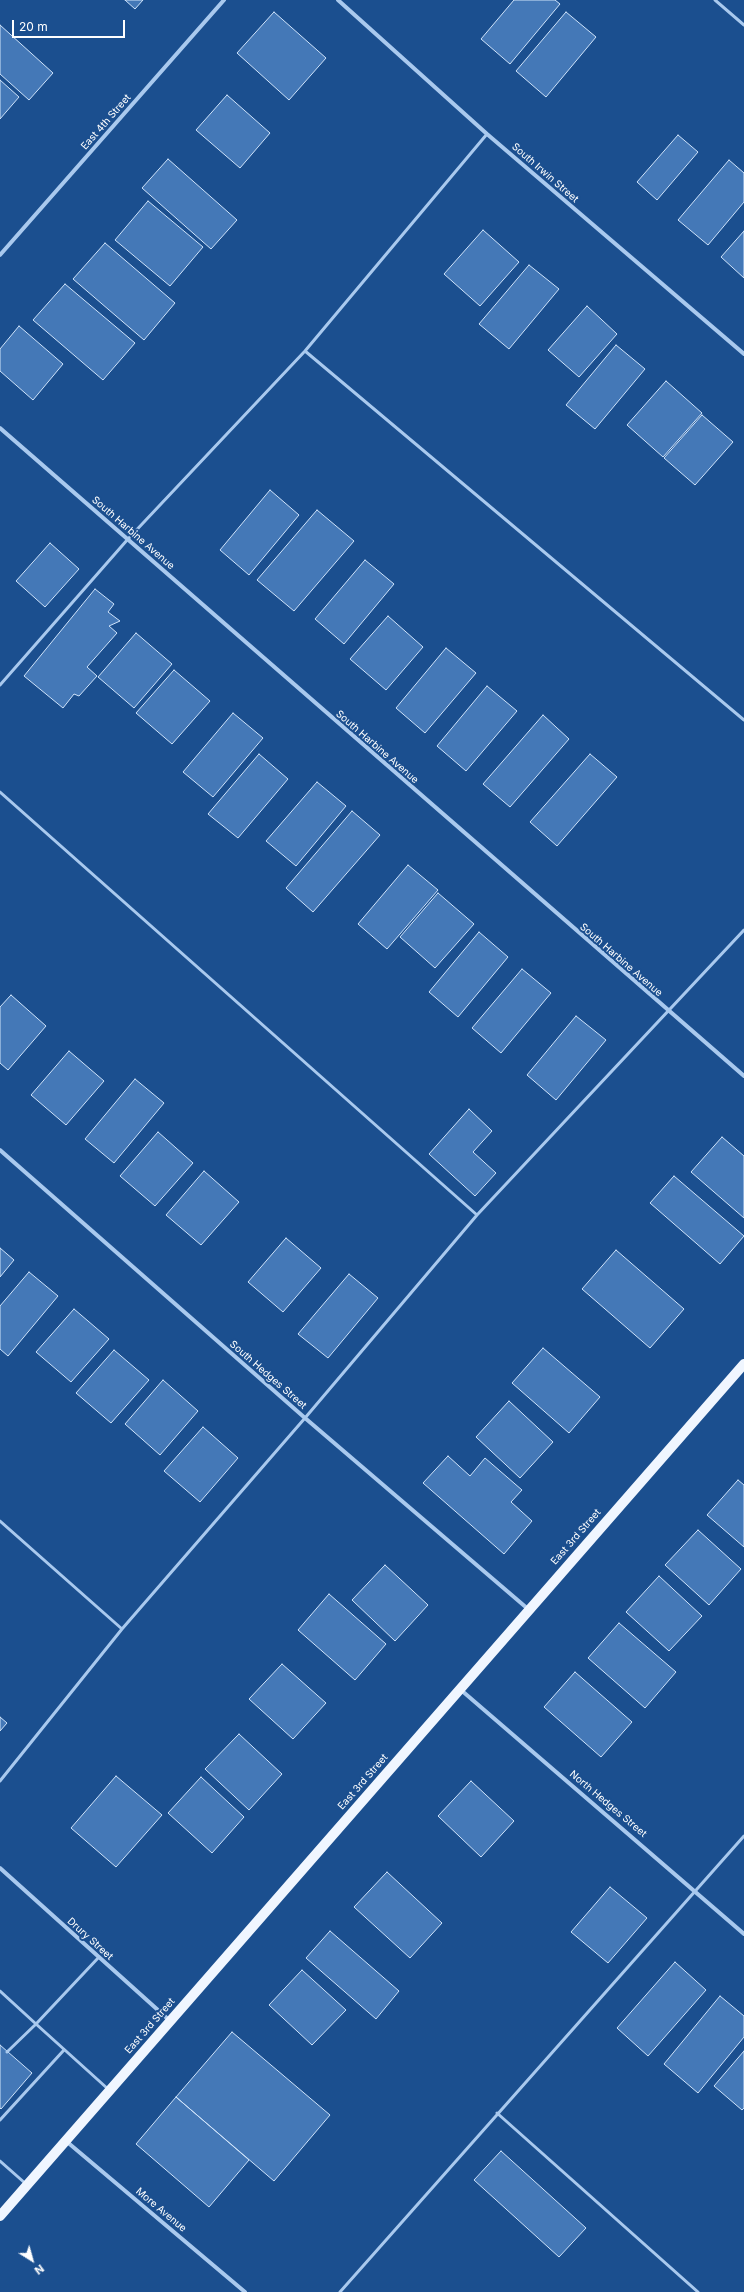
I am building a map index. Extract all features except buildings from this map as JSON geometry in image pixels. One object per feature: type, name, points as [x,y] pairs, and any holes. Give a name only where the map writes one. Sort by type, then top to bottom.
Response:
[{"type":"main road","name":"East 3rd Street","points":[[0,2216],[744,1364]]},
{"type":"street","name":"East 4th Street","points":[[0,254],[224,0]]},
{"type":"street","name":"South Irwin Street","points":[[338,0],[487,134],[744,354]]},
{"type":"street","name":"South Harbine Avenue","points":[[0,428],[667,1011],[744,1076]]},
{"type":"street","name":"South Hedges Street","points":[[0,1150],[305,1418],[528,1610]]},
{"type":"street","name":"North Hedges Street","points":[[460,1689],[695,1890],[744,1934]]},
{"type":"street","name":"Drury Street","points":[[0,1868],[170,2021]]},
{"type":"street","name":"More Avenue","points":[[66,2141],[245,2292]]},
{"type":"lane","points":[[714,0],[744,25]]},
{"type":"lane","points":[[0,685],[128,539],[305,351],[487,134]]},
{"type":"lane","points":[[305,351],[744,720]]},
{"type":"lane","points":[[0,792],[478,1215]]},
{"type":"lane","points":[[0,1781],[122,1629],[478,1215],[744,930]]},
{"type":"lane","points":[[0,1521],[122,1629]]},
{"type":"lane","points":[[340,2292],[744,1836]]},
{"type":"lane","points":[[7,2052],[36,2024],[99,1957]]},
{"type":"lane","points":[[0,1991],[110,2090]]},
{"type":"lane","points":[[0,2120],[64,2050]]},
{"type":"lane","points":[[498,2113],[698,2292]]},
{"type":"lane","points":[[0,2161],[27,2185]]}]
